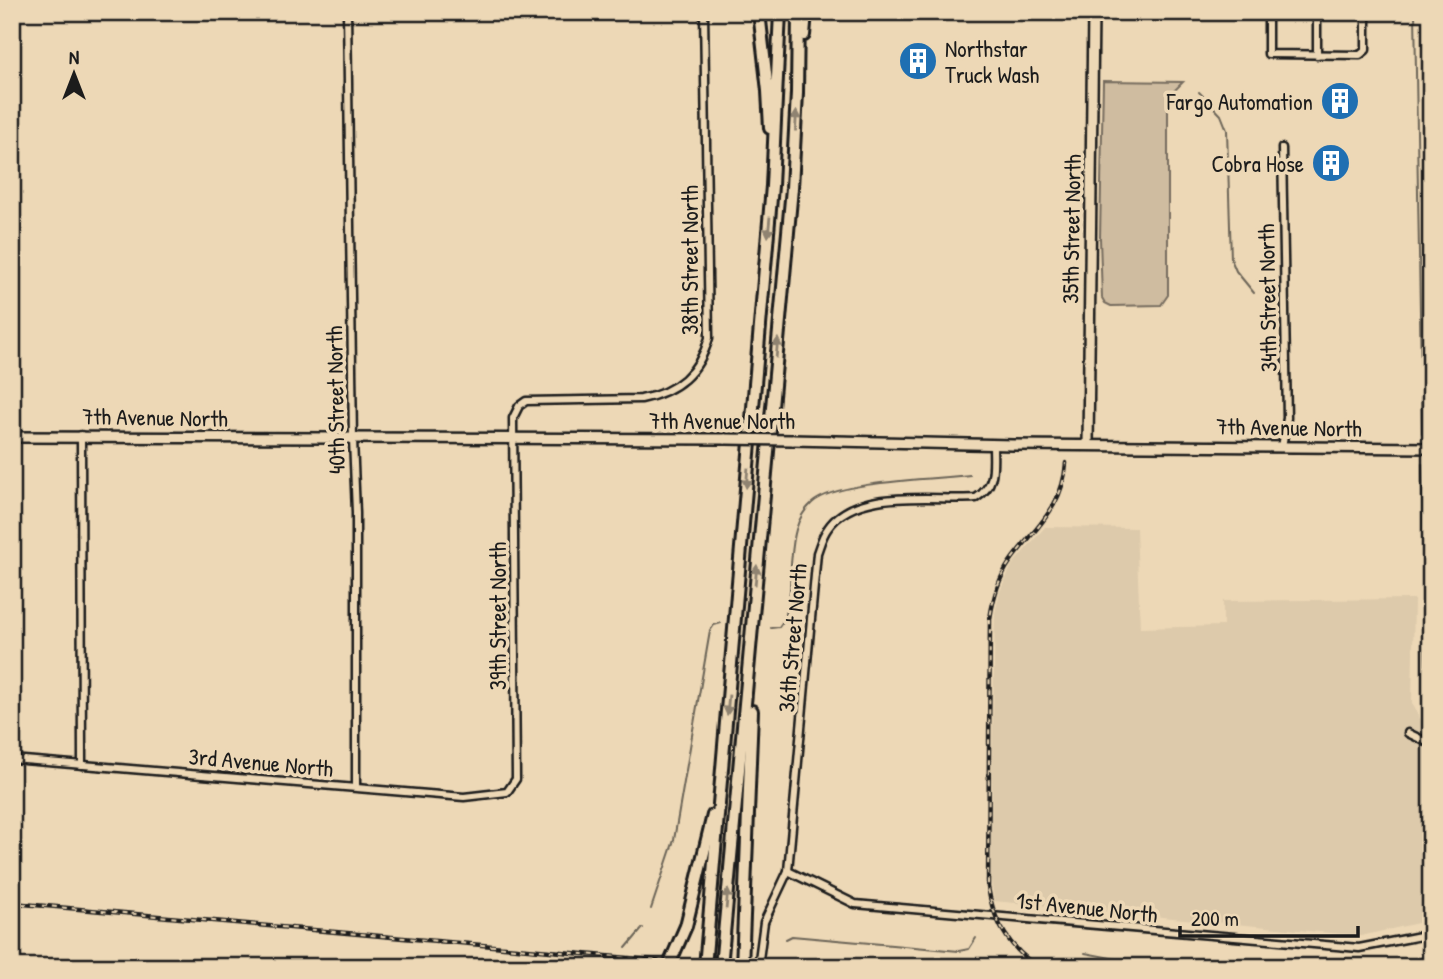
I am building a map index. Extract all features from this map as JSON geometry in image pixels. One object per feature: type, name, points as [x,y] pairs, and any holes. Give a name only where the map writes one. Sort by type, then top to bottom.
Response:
[{"type":"highway","points":[[759,12],[768,91],[772,186]]},
{"type":"highway","points":[[705,967],[772,186],[780,12]]},
{"type":"highway","points":[[721,967],[792,188],[798,12]]},
{"type":"highway","points":[[797,93],[806,12]]},
{"type":"highway","points":[[742,967],[754,667],[754,603]]},
{"type":"highway","points":[[668,967],[686,926],[722,778]]},
{"type":"street","name":"40th Street North","points":[[347,12],[356,513],[356,787]]},
{"type":"street","name":"38th Street North","points":[[512,438],[513,418],[526,401],[653,397],[683,380],[696,369],[705,350],[709,338],[704,12]]},
{"type":"street","name":"35th Street North","points":[[1088,445],[1093,12]]},
{"type":"street","points":[[1268,12],[1268,54],[1317,55],[1362,54],[1366,50],[1366,12]]},
{"type":"street","points":[[1317,12],[1317,55]]},
{"type":"street","name":"34th Street North","points":[[1282,148],[1287,418],[1282,447]]},
{"type":"street","name":"7th Avenue North","points":[[12,437],[81,435],[353,439],[726,439],[1431,448]]},
{"type":"street","points":[[81,435],[82,765]]},
{"type":"street","name":"39th Street North","points":[[507,792],[516,779],[512,438]]},
{"type":"street","name":"36th Street North","points":[[758,967],[764,922],[788,871],[817,553],[822,540],[836,520],[860,504],[877,501],[976,498],[992,484],[993,443]]},
{"type":"street","points":[[1408,733],[1431,744]]},
{"type":"street","name":"3rd Avenue North","points":[[12,759],[464,797],[507,792]]},
{"type":"street","name":"1st Avenue North","points":[[788,871],[855,904],[1359,948],[1431,934]]},
{"type":"shaded area","points":[[1103,81],[1183,82],[1170,95],[1168,102],[1168,295],[1161,305],[1111,306],[1102,298],[1100,238]]},
{"type":"shaded area","points":[[1045,527],[1136,528],[1140,628],[1223,626],[1223,601],[1414,599],[1412,703],[1423,724],[1431,728],[1431,920],[1361,936],[994,901],[990,873],[995,613],[1000,591],[1012,565]]},
{"type":"waterway","points":[[1415,12],[1422,433]]},
{"type":"waterway","points":[[1199,92],[1221,115],[1227,130],[1231,259],[1236,271],[1254,293]]},
{"type":"waterway","points":[[1422,464],[1427,716]]},
{"type":"waterway","points":[[771,628],[779,627],[786,613],[796,531],[801,516],[812,503],[824,496],[863,486],[970,475]]},
{"type":"waterway","points":[[651,909],[674,840],[710,631],[714,625],[721,623]]},
{"type":"waterway","points":[[626,948],[643,928]]},
{"type":"waterway","points":[[786,939],[792,936],[959,951],[969,949],[976,938]]},
{"type":"waterway","points":[[1430,950],[1431,967]]},
{"type":"waterway","points":[[1085,953],[1116,959],[1226,967]]},
{"type":"waterway","points":[[1413,967],[1430,953]]},
{"type":"railway","points":[[1038,967],[1019,951],[1004,932],[994,911],[988,887],[990,619],[994,596],[1002,575],[1053,506],[1064,479],[1066,463]]},
{"type":"railway","points":[[12,903],[729,967]]},
{"type":"place","name":"Northstar Truck Wash","points":[[918,61]]},
{"type":"place","name":"Fargo Automation","points":[[1340,101]]},
{"type":"place","name":"Cobra Hose","points":[[1331,163]]}]
